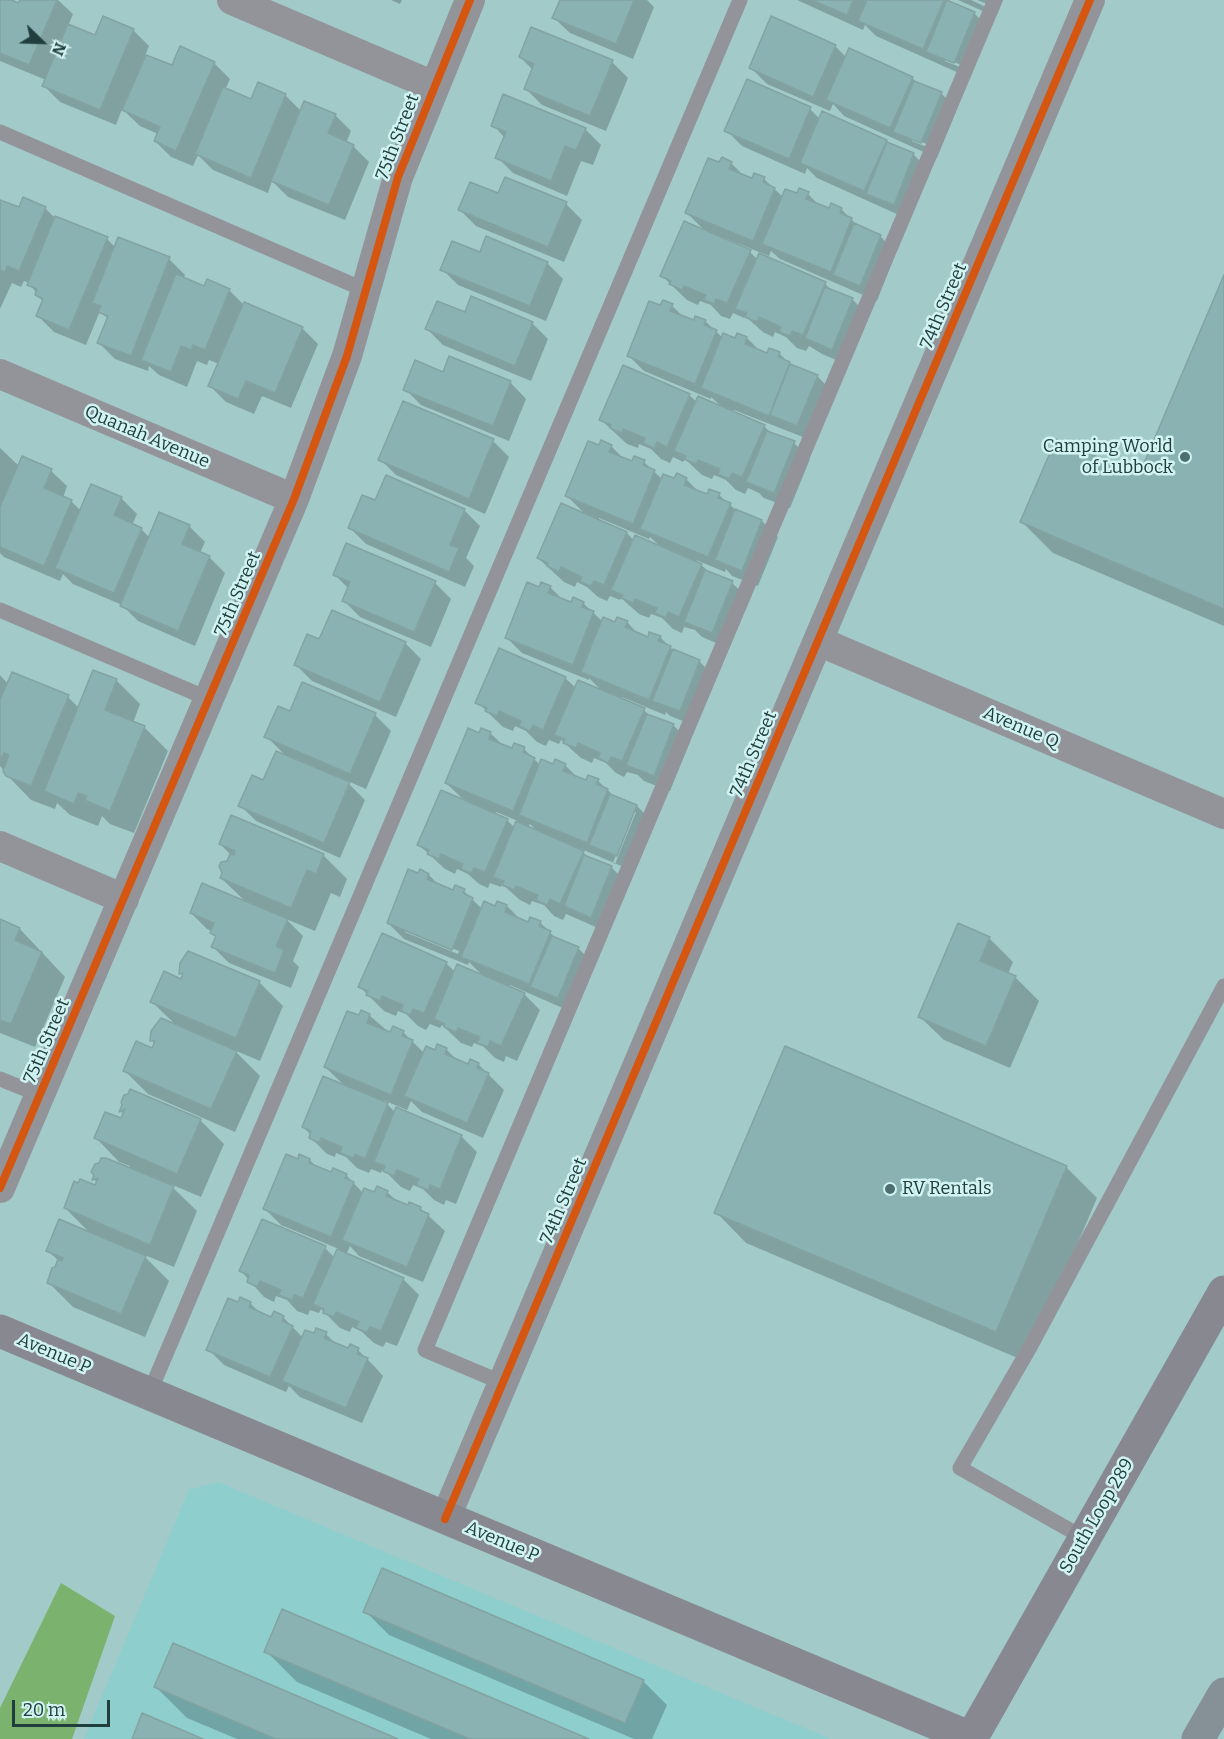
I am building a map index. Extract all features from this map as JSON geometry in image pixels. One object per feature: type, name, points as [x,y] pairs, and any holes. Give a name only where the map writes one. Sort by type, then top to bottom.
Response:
[{"type":"highway","points":[[1198,1739],[1224,1694]]},
{"type":"street","points":[[232,0],[434,86]]},
{"type":"street","name":"75th Street","points":[[0,1188],[294,499],[347,356],[398,177],[470,0]]},
{"type":"street","name":"74th Street","points":[[445,1519],[1090,0]]},
{"type":"street","name":"Quanah Avenue","points":[[0,374],[294,499]]},
{"type":"street","name":"Avenue Q","points":[[818,641],[1224,814]]},
{"type":"street","points":[[0,846],[124,899]]},
{"type":"street","name":"South Loop 289","points":[[971,1739],[1224,1293]]},
{"type":"street","name":"Avenue P","points":[[0,1331],[971,1739]]},
{"type":"lane","points":[[149,1394],[740,0]]},
{"type":"lane","points":[[503,1383],[425,1350],[995,0]]},
{"type":"lane","points":[[0,132],[365,290]]},
{"type":"lane","points":[[0,610],[209,699]]},
{"type":"lane","points":[[1084,1538],[960,1468],[1029,1349],[1224,986]]},
{"type":"lane","points":[[0,1079],[40,1095]]},
{"type":"shaded area","points":[[218,1482],[831,1739],[84,1739],[189,1490]]},
{"type":"green space","points":[[61,1583],[115,1616],[72,1739],[0,1739],[0,1708]]},
{"type":"building","points":[[0,0],[12,0],[18,3],[20,0],[57,0],[29,65],[0,53]]},
{"type":"building","points":[[560,0],[634,0],[616,44],[552,18]]},
{"type":"building","points":[[812,0],[853,0],[847,15]]},
{"type":"building","points":[[867,0],[944,0],[923,49],[858,21]]},
{"type":"building","points":[[947,0],[975,12],[954,63],[926,52]]},
{"type":"building","points":[[103,16],[134,29],[100,110],[42,86],[68,24],[95,35]]},
{"type":"building","points":[[771,16],[836,45],[813,97],[749,68]]},
{"type":"building","points":[[531,27],[613,60],[590,116],[524,89],[534,64],[519,57]]},
{"type":"building","points":[[180,46],[215,62],[176,151],[154,141],[160,127],[122,110],[146,55],[172,65]]},
{"type":"building","points":[[849,48],[913,77],[890,128],[826,100]]},
{"type":"building","points":[[747,79],[811,107],[789,159],[724,131]]},
{"type":"building","points":[[914,81],[942,92],[921,143],[893,132]]},
{"type":"building","points":[[258,82],[286,94],[251,178],[195,154],[223,87],[251,99]]},
{"type":"building","points":[[503,94],[586,128],[576,150],[565,146],[551,181],[495,158],[506,132],[491,126]]},
{"type":"building","points":[[304,101],[336,114],[328,133],[354,145],[329,205],[271,181]]},
{"type":"building","points":[[822,111],[887,140],[864,191],[800,163]]},
{"type":"building","points":[[887,142],[914,153],[894,205],[866,194]]},
{"type":"building","points":[[722,157],[732,162],[729,169],[752,178],[754,173],[765,177],[763,182],[775,188],[753,241],[685,213],[708,158],[719,162]]},
{"type":"building","points":[[505,177],[567,202],[548,247],[458,210],[470,182],[498,193]]},
{"type":"building","points":[[799,188],[809,192],[806,199],[829,208],[831,203],[842,208],[840,213],[852,218],[831,272],[762,244],[785,189],[797,193]]},
{"type":"building","points":[[23,197],[46,207],[19,271],[7,266],[5,272],[0,270],[0,200],[19,207]]},
{"type":"building","points":[[55,216],[108,237],[69,330],[36,316],[43,299],[35,295],[37,289],[27,285]]},
{"type":"building","points":[[684,221],[751,250],[727,303],[716,299],[714,304],[704,300],[706,295],[684,286],[682,290],[669,284],[671,281],[660,276]]},
{"type":"building","points":[[854,223],[881,235],[860,286],[833,275]]},
{"type":"building","points":[[486,236],[548,262],[530,306],[440,270],[452,241],[480,252]]},
{"type":"building","points":[[118,237],[170,257],[131,356],[97,343],[108,316],[98,312],[101,306],[92,303]]},
{"type":"building","points":[[759,253],[826,282],[803,335],[792,331],[790,336],[779,332],[781,327],[759,317],[757,322],[745,317],[747,313],[735,309]]},
{"type":"building","points":[[176,274],[204,286],[207,279],[230,289],[205,350],[193,345],[191,350],[181,346],[171,372],[141,360]]},
{"type":"building","name":"Camping World of Lubbock","points":[[1224,275],[1224,609],[1020,522],[1056,439],[1139,475]]},
{"type":"building","points":[[825,287],[853,298],[832,350],[805,338]]},
{"type":"building","points":[[471,296],[533,322],[515,366],[425,329],[437,301],[465,312]]},
{"type":"building","points":[[663,300],[673,304],[670,311],[694,320],[695,316],[706,320],[704,325],[717,330],[695,384],[627,356],[649,301],[660,305]]},
{"type":"building","points":[[244,302],[303,327],[275,393],[246,381],[238,399],[208,386]]},
{"type":"building","points":[[723,333],[735,338],[737,333],[747,337],[745,344],[767,353],[769,348],[780,352],[778,357],[790,362],[769,416],[701,388]]},
{"type":"building","points":[[449,356],[511,381],[493,426],[403,390],[415,360],[443,372]]},
{"type":"building","points":[[790,364],[818,375],[797,426],[770,415]]},
{"type":"building","points":[[623,365],[690,394],[667,447],[657,442],[654,448],[643,443],[645,438],[623,429],[622,433],[599,420]]},
{"type":"building","points":[[698,396],[765,425],[742,477],[732,473],[729,479],[718,474],[720,469],[698,460],[696,464],[684,459],[686,456],[674,451]]},
{"type":"building","points":[[403,401],[494,439],[469,499],[378,460]]},
{"type":"building","points":[[767,431],[795,441],[774,493],[746,482]]},
{"type":"building","points":[[601,440],[612,445],[609,452],[632,461],[634,456],[645,460],[643,465],[655,470],[633,524],[565,496],[588,441],[599,445]]},
{"type":"building","points":[[22,456],[52,469],[44,488],[72,500],[44,566],[0,547],[0,507]]},
{"type":"building","points":[[677,473],[687,478],[684,485],[707,494],[709,489],[720,493],[718,498],[731,503],[708,557],[640,529],[663,474],[674,478]]},
{"type":"building","points":[[386,475],[465,509],[450,545],[459,548],[449,572],[348,528],[362,495],[375,500]]},
{"type":"building","points":[[91,484],[122,497],[114,515],[142,528],[114,593],[55,568]]},
{"type":"building","points":[[561,503],[627,532],[604,585],[594,581],[591,586],[580,582],[582,577],[561,567],[559,572],[537,558]]},
{"type":"building","points":[[735,509],[762,520],[742,571],[715,560]]},
{"type":"building","points":[[159,512],[190,525],[182,544],[210,556],[178,631],[120,606]]},
{"type":"building","points":[[635,535],[702,564],[679,617],[668,612],[666,618],[655,613],[657,608],[635,599],[633,603],[621,598],[623,595],[611,590]]},
{"type":"building","points":[[346,543],[436,581],[414,632],[342,601],[350,582],[333,575]]},
{"type":"building","points":[[705,570],[733,581],[712,633],[684,622]]},
{"type":"building","points":[[527,582],[539,587],[541,582],[551,586],[548,593],[571,602],[573,597],[584,602],[582,607],[594,611],[573,665],[505,638]]},
{"type":"building","points":[[332,610],[406,642],[380,702],[294,665],[307,634],[319,639]]},
{"type":"building","points":[[603,617],[615,622],[617,617],[628,621],[625,627],[648,637],[649,632],[661,636],[658,641],[671,646],[649,700],[581,672]]},
{"type":"building","points":[[499,648],[566,677],[543,730],[533,725],[530,731],[519,726],[521,721],[499,711],[497,716],[485,711],[487,708],[475,703]]},
{"type":"building","points":[[673,649],[700,660],[680,711],[652,701]]},
{"type":"building","points":[[93,670],[117,679],[105,710],[145,726],[110,811],[85,800],[87,796],[78,793],[74,804],[44,791]]},
{"type":"building","points":[[12,672],[69,695],[31,786],[6,776],[3,771],[9,755],[4,753],[2,757],[0,756],[0,700]]},
{"type":"building","points":[[578,680],[645,708],[622,761],[611,757],[608,763],[598,758],[600,753],[578,743],[576,748],[563,743],[565,739],[554,735]]},
{"type":"building","points":[[302,682],[376,713],[350,774],[264,737],[278,706],[290,711]]},
{"type":"building","points":[[647,714],[674,724],[654,776],[626,765]]},
{"type":"building","points":[[468,728],[479,733],[481,728],[491,732],[489,739],[512,748],[514,743],[525,747],[523,752],[535,758],[513,811],[445,783]]},
{"type":"building","points":[[276,751],[350,782],[324,843],[238,806],[252,775],[263,780]]},
{"type":"building","points":[[541,759],[553,764],[555,759],[566,764],[563,771],[586,780],[588,775],[599,779],[596,784],[608,789],[587,843],[519,815]]},
{"type":"building","points":[[441,790],[508,819],[485,872],[474,868],[471,873],[461,869],[463,864],[441,854],[439,859],[427,854],[429,850],[417,845]]},
{"type":"building","points":[[610,794],[637,805],[617,856],[589,845]]},
{"type":"building","points":[[231,815],[324,854],[316,874],[307,870],[291,908],[220,878],[221,862],[227,861],[230,854],[234,855],[235,851],[219,844]]},
{"type":"building","points":[[516,821],[584,851],[560,904],[550,899],[547,905],[536,900],[538,895],[516,886],[514,890],[502,885],[504,881],[493,877]]},
{"type":"building","points":[[584,855],[612,866],[591,918],[564,906]]},
{"type":"building","points":[[408,869],[418,873],[420,869],[429,874],[427,879],[453,890],[455,885],[465,889],[463,893],[473,898],[452,950],[387,923]]},
{"type":"building","points":[[202,883],[288,919],[276,946],[284,950],[275,973],[211,947],[216,936],[210,933],[214,923],[190,913]]},
{"type":"building","points":[[484,901],[495,906],[497,901],[507,905],[505,912],[528,922],[530,917],[541,921],[539,926],[551,931],[529,984],[461,957]]},
{"type":"building","points":[[0,919],[20,928],[15,940],[42,952],[11,1024],[0,1020]]},
{"type":"building","points":[[958,923],[990,937],[980,961],[1016,976],[986,1046],[918,1017]]},
{"type":"building","points":[[382,933],[447,962],[424,1013],[413,1009],[410,1015],[401,1011],[403,1005],[382,996],[380,1001],[366,995],[368,991],[358,987]]},
{"type":"building","points":[[552,936],[579,947],[558,998],[530,987]]},
{"type":"building","points":[[188,951],[260,981],[236,1038],[150,1002],[164,971],[181,979],[183,973],[179,974],[180,963]]},
{"type":"building","points":[[457,964],[525,993],[501,1046],[490,1041],[488,1047],[477,1043],[480,1037],[458,1028],[456,1032],[444,1027],[445,1024],[434,1019]]},
{"type":"building","points":[[361,1010],[370,1014],[367,1023],[390,1032],[393,1026],[404,1031],[402,1036],[413,1040],[391,1095],[324,1067],[347,1011],[359,1015]]},
{"type":"building","points":[[161,1018],[237,1051],[211,1109],[123,1071],[136,1041],[152,1048],[155,1041],[150,1041],[151,1031]]},
{"type":"building","points":[[437,1044],[447,1048],[445,1054],[468,1064],[470,1059],[479,1063],[477,1068],[489,1073],[467,1123],[404,1096],[426,1046],[435,1050]]},
{"type":"building","name":"RV Rentals","points":[[785,1046],[1067,1166],[996,1332],[714,1213]]},
{"type":"building","points":[[323,1076],[388,1103],[365,1159],[355,1154],[353,1158],[340,1153],[342,1147],[321,1138],[319,1143],[309,1138],[311,1131],[302,1127]]},
{"type":"building","points":[[130,1089],[201,1119],[177,1174],[94,1138],[105,1112],[121,1118],[125,1109],[119,1112],[121,1102]]},
{"type":"building","points":[[396,1107],[462,1135],[440,1189],[430,1185],[428,1190],[416,1185],[419,1179],[397,1170],[394,1176],[383,1171],[385,1166],[374,1162]]},
{"type":"building","points":[[286,1154],[298,1159],[299,1154],[310,1159],[309,1163],[331,1172],[333,1168],[347,1174],[345,1178],[354,1182],[331,1237],[263,1209]]},
{"type":"building","points":[[101,1158],[174,1186],[150,1245],[64,1208],[74,1181],[78,1183],[80,1179],[95,1185],[98,1178],[92,1180],[94,1175],[91,1172]]},
{"type":"building","points":[[377,1186],[388,1191],[386,1196],[408,1205],[409,1202],[421,1207],[420,1210],[429,1214],[407,1267],[342,1240],[364,1188],[374,1192]]},
{"type":"building","points":[[59,1219],[146,1256],[121,1314],[47,1283],[52,1268],[55,1267],[58,1259],[62,1261],[63,1258],[46,1251]]},
{"type":"building","points":[[262,1219],[326,1246],[303,1298],[294,1295],[292,1300],[279,1295],[281,1290],[260,1281],[257,1287],[247,1282],[249,1275],[239,1271]]},
{"type":"building","points":[[337,1249],[404,1278],[381,1331],[370,1327],[367,1332],[356,1328],[359,1322],[336,1312],[334,1317],[323,1313],[324,1309],[313,1304]]},
{"type":"building","points":[[240,1297],[251,1302],[249,1307],[271,1317],[274,1311],[284,1316],[282,1321],[293,1326],[270,1377],[206,1350],[228,1298],[238,1302]]},
{"type":"building","points":[[316,1328],[327,1332],[324,1338],[348,1348],[350,1344],[359,1348],[357,1354],[368,1358],[346,1408],[282,1381],[305,1330],[314,1333]]},
{"type":"building","points":[[382,1568],[644,1680],[625,1723],[363,1612]]},
{"type":"building","points":[[282,1609],[589,1739],[470,1739],[264,1652]]},
{"type":"building","points":[[173,1643],[398,1739],[276,1739],[154,1687]]},
{"type":"building","points":[[142,1713],[203,1739],[132,1739]]},
{"type":"cycle path","points":[[0,1188],[294,499],[347,356],[398,177],[470,0]]},
{"type":"cycle path","points":[[445,1519],[1090,0]]},
{"type":"place","name":"Camping World of Lubbock","points":[[1185,457]]},
{"type":"place","name":"RV Rentals","points":[[890,1189]]}]
